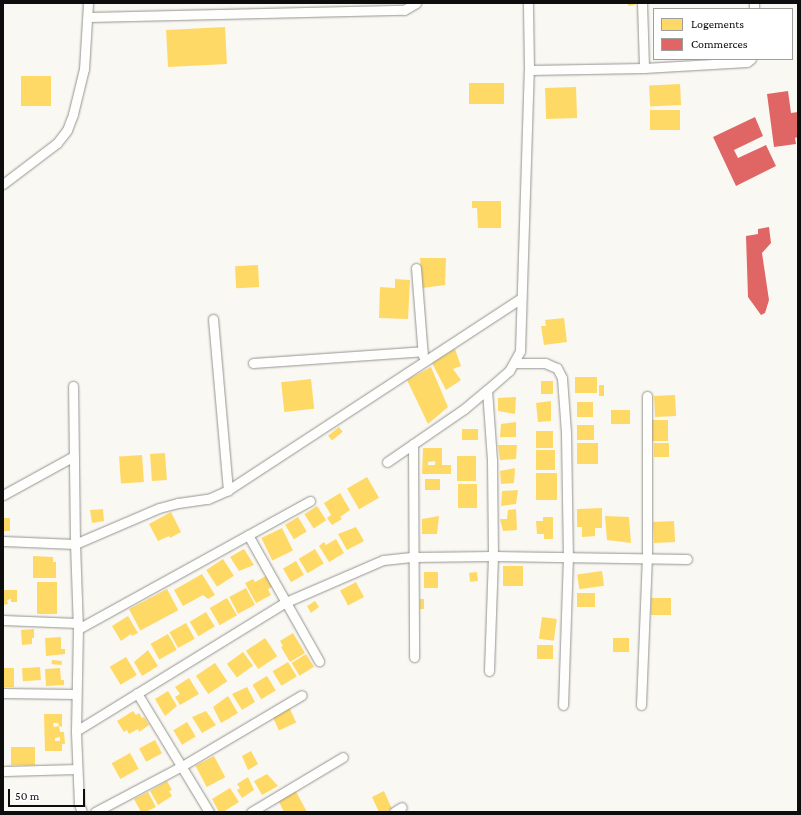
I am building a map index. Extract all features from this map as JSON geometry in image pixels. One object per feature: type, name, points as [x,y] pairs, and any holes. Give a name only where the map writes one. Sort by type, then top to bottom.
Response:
[{"type":"street","points":[[3,184],[57,143],[67,130],[73,114],[84,68],[89,17],[88,3]]},
{"type":"street","points":[[89,17],[404,10],[416,3]]},
{"type":"street","points":[[387,462],[464,409],[487,390],[509,371],[520,351],[529,70],[528,3]]},
{"type":"street","points":[[642,3],[644,68]]},
{"type":"street","points":[[529,70],[644,68],[747,62],[750,60]]},
{"type":"street","points":[[416,268],[424,362]]},
{"type":"street","points":[[3,541],[75,544],[159,508],[178,503],[208,499],[228,490],[521,298]]},
{"type":"street","points":[[213,319],[228,490]]},
{"type":"street","points":[[253,364],[423,351]]},
{"type":"street","points":[[515,362],[545,364],[557,368],[562,378],[566,433],[568,556],[563,706]]},
{"type":"street","points":[[73,386],[75,544],[78,626],[75,694],[79,804],[82,812]]},
{"type":"street","points":[[487,390],[492,460],[493,556],[489,671]]},
{"type":"street","points":[[641,705],[647,558],[647,396]]},
{"type":"street","points":[[413,444],[414,657]]},
{"type":"street","points":[[3,495],[74,456]]},
{"type":"street","points":[[3,620],[78,626],[310,501]]},
{"type":"street","points":[[248,535],[319,661]]},
{"type":"street","points":[[76,731],[286,602],[383,560],[414,557],[493,556],[686,559]]},
{"type":"street","points":[[3,693],[75,694]]},
{"type":"street","points":[[137,693],[209,812]]},
{"type":"street","points":[[95,812],[182,766],[302,695]]},
{"type":"street","points":[[251,812],[343,757]]},
{"type":"street","points":[[5,771],[78,769]]},
{"type":"building: Logements","points":[[628,3],[635,3],[635,5],[628,6]]},
{"type":"building: Logements","points":[[225,27],[227,64],[168,67],[166,30]]},
{"type":"building: Logements","points":[[21,76],[51,76],[51,106],[21,106]]},
{"type":"building: Logements","points":[[469,83],[504,83],[504,104],[469,104]]},
{"type":"building: Logements","points":[[680,84],[681,105],[650,107],[649,86]]},
{"type":"building: Logements","points":[[576,87],[577,118],[546,119],[545,88]]},
{"type":"building: Logements","points":[[650,110],[680,110],[680,130],[650,130]]},
{"type":"building: Logements","points":[[472,201],[501,201],[501,228],[478,228],[477,208],[472,208]]},
{"type":"building: Logements","points":[[420,258],[446,258],[445,285],[422,288]]},
{"type":"building: Logements","points":[[258,265],[259,287],[236,288],[235,266]]},
{"type":"building: Logements","points":[[395,279],[410,280],[408,319],[379,318],[380,287],[395,288]]},
{"type":"building: Logements","points":[[564,318],[567,342],[544,345],[541,326],[546,326],[545,320]]},
{"type":"building: Logements","points":[[455,349],[461,366],[453,369],[461,380],[446,390],[432,363]]},
{"type":"building: Logements","points":[[431,367],[448,407],[428,424],[407,380]]},
{"type":"building: Logements","points":[[575,377],[597,377],[597,393],[575,393]]},
{"type":"building: Logements","points":[[311,379],[314,409],[284,412],[281,382]]},
{"type":"building: Logements","points":[[541,381],[553,381],[553,394],[541,394]]},
{"type":"building: Logements","points":[[599,385],[604,385],[604,396],[599,396]]},
{"type":"building: Logements","points":[[675,395],[676,416],[655,417],[654,396]]},
{"type":"building: Logements","points":[[516,397],[515,414],[498,411],[498,398]]},
{"type":"building: Logements","points":[[551,401],[551,421],[538,422],[536,403]]},
{"type":"building: Logements","points":[[577,402],[593,402],[593,417],[577,417]]},
{"type":"building: Logements","points":[[611,410],[630,410],[630,424],[611,424]]},
{"type":"building: Logements","points":[[651,420],[668,420],[668,441],[651,441]]},
{"type":"building: Logements","points":[[516,422],[516,437],[500,437],[501,424]]},
{"type":"building: Logements","points":[[577,425],[594,425],[594,440],[577,440]]},
{"type":"building: Logements","points":[[339,427],[343,432],[332,440],[328,436]]},
{"type":"building: Logements","points":[[462,429],[478,429],[478,440],[462,440]]},
{"type":"building: Logements","points":[[536,431],[553,431],[553,448],[536,448]]},
{"type":"building: Logements","points":[[577,443],[598,443],[598,464],[577,464]]},
{"type":"building: Logements","points":[[654,443],[669,443],[669,457],[654,457]]},
{"type":"building: Logements","points":[[498,445],[517,445],[516,459],[500,460]]},
{"type":"building: Logements","points":[[423,448],[442,448],[442,465],[451,465],[451,474],[422,474]],"holes":[[[435,461],[435,465],[428,465],[428,462]]]},
{"type":"building: Logements","points":[[536,450],[555,450],[555,470],[536,470]]},
{"type":"building: Logements","points":[[165,453],[167,480],[152,481],[150,454]]},
{"type":"building: Logements","points":[[142,455],[144,482],[121,484],[119,457]]},
{"type":"building: Logements","points":[[457,456],[476,456],[476,481],[457,481]]},
{"type":"building: Logements","points":[[515,468],[514,483],[501,484],[500,471]]},
{"type":"building: Logements","points":[[536,473],[557,473],[557,500],[536,500]]},
{"type":"building: Logements","points":[[367,477],[379,498],[359,509],[347,488]]},
{"type":"building: Logements","points":[[425,479],[440,479],[440,490],[425,490]]},
{"type":"building: Logements","points":[[458,484],[477,484],[477,508],[458,508]]},
{"type":"building: Logements","points":[[518,490],[516,504],[501,506],[502,491]]},
{"type":"building: Logements","points":[[340,493],[350,510],[340,517],[342,519],[332,525],[327,518],[331,515],[324,503]]},
{"type":"building: Logements","points":[[317,506],[326,520],[314,528],[304,514]]},
{"type":"building: Logements","points":[[602,508],[602,528],[595,528],[595,536],[582,537],[582,527],[577,527],[577,509]]},
{"type":"building: Logements","points":[[103,509],[104,521],[92,523],[90,510]]},
{"type":"building: Logements","points":[[516,509],[517,530],[503,531],[500,519],[507,519],[508,510]]},
{"type":"building: Logements","points":[[171,512],[181,532],[170,538],[169,536],[158,541],[149,524]]},
{"type":"building: Logements","points":[[439,516],[437,534],[422,534],[422,519]]},
{"type":"building: Logements","points":[[605,516],[629,517],[631,543],[607,540]]},
{"type":"building: Logements","points":[[298,517],[307,532],[294,539],[285,525]]},
{"type":"building: Logements","points":[[543,517],[553,517],[553,539],[544,539],[544,534],[537,534],[536,521],[543,521]]},
{"type":"building: Logements","points":[[3,518],[10,518],[10,531],[3,531]]},
{"type":"building: Logements","points":[[674,521],[675,542],[654,543],[653,522]]},
{"type":"building: Logements","points":[[356,527],[364,541],[347,550],[338,534]]},
{"type":"building: Logements","points":[[282,528],[293,550],[272,561],[261,538]]},
{"type":"building: Logements","points":[[336,539],[344,553],[329,562],[319,546],[324,542],[326,545]]},
{"type":"building: Logements","points":[[244,549],[254,565],[239,571],[230,557]]},
{"type":"building: Logements","points":[[315,549],[324,564],[307,573],[299,559]]},
{"type":"building: Logements","points":[[33,556],[53,557],[53,562],[56,562],[56,578],[33,578]]},
{"type":"building: Logements","points":[[223,559],[234,576],[217,587],[206,570]]},
{"type":"building: Logements","points":[[296,561],[304,575],[291,582],[283,568]]},
{"type":"building: Logements","points":[[503,566],[523,566],[523,586],[503,586]]},
{"type":"building: Logements","points":[[602,571],[604,586],[579,589],[577,574]]},
{"type":"building: Logements","points":[[424,572],[438,572],[438,588],[424,588]]},
{"type":"building: Logements","points":[[477,572],[478,581],[470,582],[469,573]]},
{"type":"building: Logements","points":[[202,574],[215,595],[208,599],[203,595],[183,606],[174,590]]},
{"type":"building: Logements","points":[[266,576],[272,587],[268,589],[271,595],[256,603],[245,583],[253,579],[255,582]]},
{"type":"building: Logements","points":[[37,582],[57,582],[57,614],[37,614]]},
{"type":"building: Logements","points":[[356,582],[364,597],[348,605],[340,590]]},
{"type":"building: Logements","points":[[246,588],[255,605],[238,614],[229,597]]},
{"type":"building: Logements","points":[[167,589],[178,610],[140,630],[129,609]]},
{"type":"building: Logements","points":[[3,590],[17,590],[17,602],[11,602],[11,599],[7,600],[8,604],[3,605]]},
{"type":"building: Logements","points":[[577,593],[595,593],[595,607],[577,607]]},
{"type":"building: Logements","points":[[227,598],[237,615],[220,625],[210,608]]},
{"type":"building: Logements","points":[[651,598],[671,598],[671,615],[651,615]]},
{"type":"building: Logements","points":[[420,599],[424,599],[424,609],[420,609]]},
{"type":"building: Logements","points":[[315,601],[319,607],[311,613],[307,606]]},
{"type":"building: Logements","points":[[206,612],[215,627],[198,636],[190,622]]},
{"type":"building: Logements","points":[[128,616],[138,633],[132,636],[131,634],[121,641],[112,626]]},
{"type":"building: Logements","points":[[542,617],[557,619],[554,641],[539,639]]},
{"type":"building: Logements","points":[[186,623],[195,639],[178,648],[169,632]]},
{"type":"building: Logements","points":[[34,629],[32,644],[22,645],[21,630]]},
{"type":"building: Logements","points":[[293,633],[305,653],[290,662],[281,647],[283,646],[280,641]]},
{"type":"building: Logements","points":[[168,634],[177,650],[159,659],[151,644]]},
{"type":"building: Logements","points":[[61,637],[61,649],[65,649],[65,654],[46,656],[45,638]]},
{"type":"building: Logements","points":[[265,638],[277,656],[258,669],[246,651]]},
{"type":"building: Logements","points":[[613,638],[629,638],[629,652],[613,652]]},
{"type":"building: Logements","points":[[537,645],[553,645],[553,659],[537,659]]},
{"type":"building: Logements","points":[[148,650],[158,666],[142,676],[134,662]]},
{"type":"building: Logements","points":[[243,652],[253,666],[237,678],[227,664]]},
{"type":"building: Logements","points":[[306,654],[314,667],[300,676],[292,663]]},
{"type":"building: Logements","points":[[126,657],[137,675],[121,685],[110,667]]},
{"type":"building: Logements","points":[[52,660],[62,661],[62,665],[52,664]]},
{"type":"building: Logements","points":[[288,662],[297,677],[281,686],[273,671]]},
{"type":"building: Logements","points":[[215,663],[227,681],[208,694],[196,676]]},
{"type":"building: Logements","points":[[40,667],[41,680],[23,681],[22,668]]},
{"type":"building: Logements","points":[[3,668],[14,668],[14,687],[3,687]]},
{"type":"building: Logements","points":[[60,668],[61,680],[64,680],[64,685],[46,686],[45,669]]},
{"type":"building: Logements","points":[[267,676],[276,691],[261,699],[252,685]]},
{"type":"building: Logements","points":[[189,678],[199,694],[180,705],[175,697],[180,694],[175,687]]},
{"type":"building: Logements","points":[[247,687],[255,702],[242,710],[232,694]]},
{"type":"building: Logements","points":[[168,691],[177,706],[165,716],[155,699]]},
{"type":"building: Logements","points":[[228,696],[238,713],[221,723],[213,707]]},
{"type":"building: Logements","points":[[289,707],[296,722],[279,730],[272,715]]},
{"type":"building: Logements","points":[[133,711],[136,715],[139,713],[142,718],[144,717],[149,725],[139,732],[138,729],[129,734],[127,730],[124,732],[117,721]]},
{"type":"building: Logements","points":[[206,711],[216,725],[202,733],[192,717]]},
{"type":"building: Logements","points":[[44,714],[62,714],[62,727],[59,726],[60,732],[64,732],[65,744],[62,744],[62,751],[45,751]],"holes":[[[53,723],[58,723],[59,726],[54,727]],[[60,737],[60,741],[55,741],[55,738]]]},
{"type":"building: Logements","points":[[187,722],[196,737],[182,745],[173,730]]},
{"type":"building: Logements","points":[[155,740],[162,753],[146,762],[139,748]]},
{"type":"building: Logements","points":[[11,747],[35,747],[35,765],[11,765]]},
{"type":"building: Logements","points":[[251,751],[258,764],[248,770],[242,756]]},
{"type":"building: Logements","points":[[130,753],[139,769],[120,779],[112,763]]},
{"type":"building: Logements","points":[[214,756],[225,777],[207,787],[195,766]]},
{"type":"building: Logements","points":[[267,774],[278,786],[262,795],[254,781]]},
{"type":"building: Logements","points":[[248,777],[254,790],[242,798],[237,790],[240,788],[237,784]]},
{"type":"building: Logements","points":[[167,781],[172,790],[169,791],[172,796],[158,805],[150,791]]},
{"type":"building: Logements","points":[[230,788],[239,802],[223,812],[219,812],[212,799]]},
{"type":"building: Logements","points":[[294,788],[307,812],[284,812],[277,798]]},
{"type":"building: Logements","points":[[384,791],[392,809],[385,812],[379,812],[372,797]]},
{"type":"building: Logements","points":[[148,792],[156,807],[145,812],[141,812],[134,799]]},
{"type":"building: Commerces","points":[[788,91],[791,113],[798,112],[798,137],[795,138],[796,144],[774,147],[767,94]]},
{"type":"building: Commerces","points":[[755,117],[763,136],[734,150],[738,158],[766,145],[776,166],[736,186],[713,137]]},
{"type":"building: Commerces","points":[[769,227],[771,243],[762,253],[769,300],[765,313],[761,315],[748,297],[746,236],[758,234],[758,229]]}]
